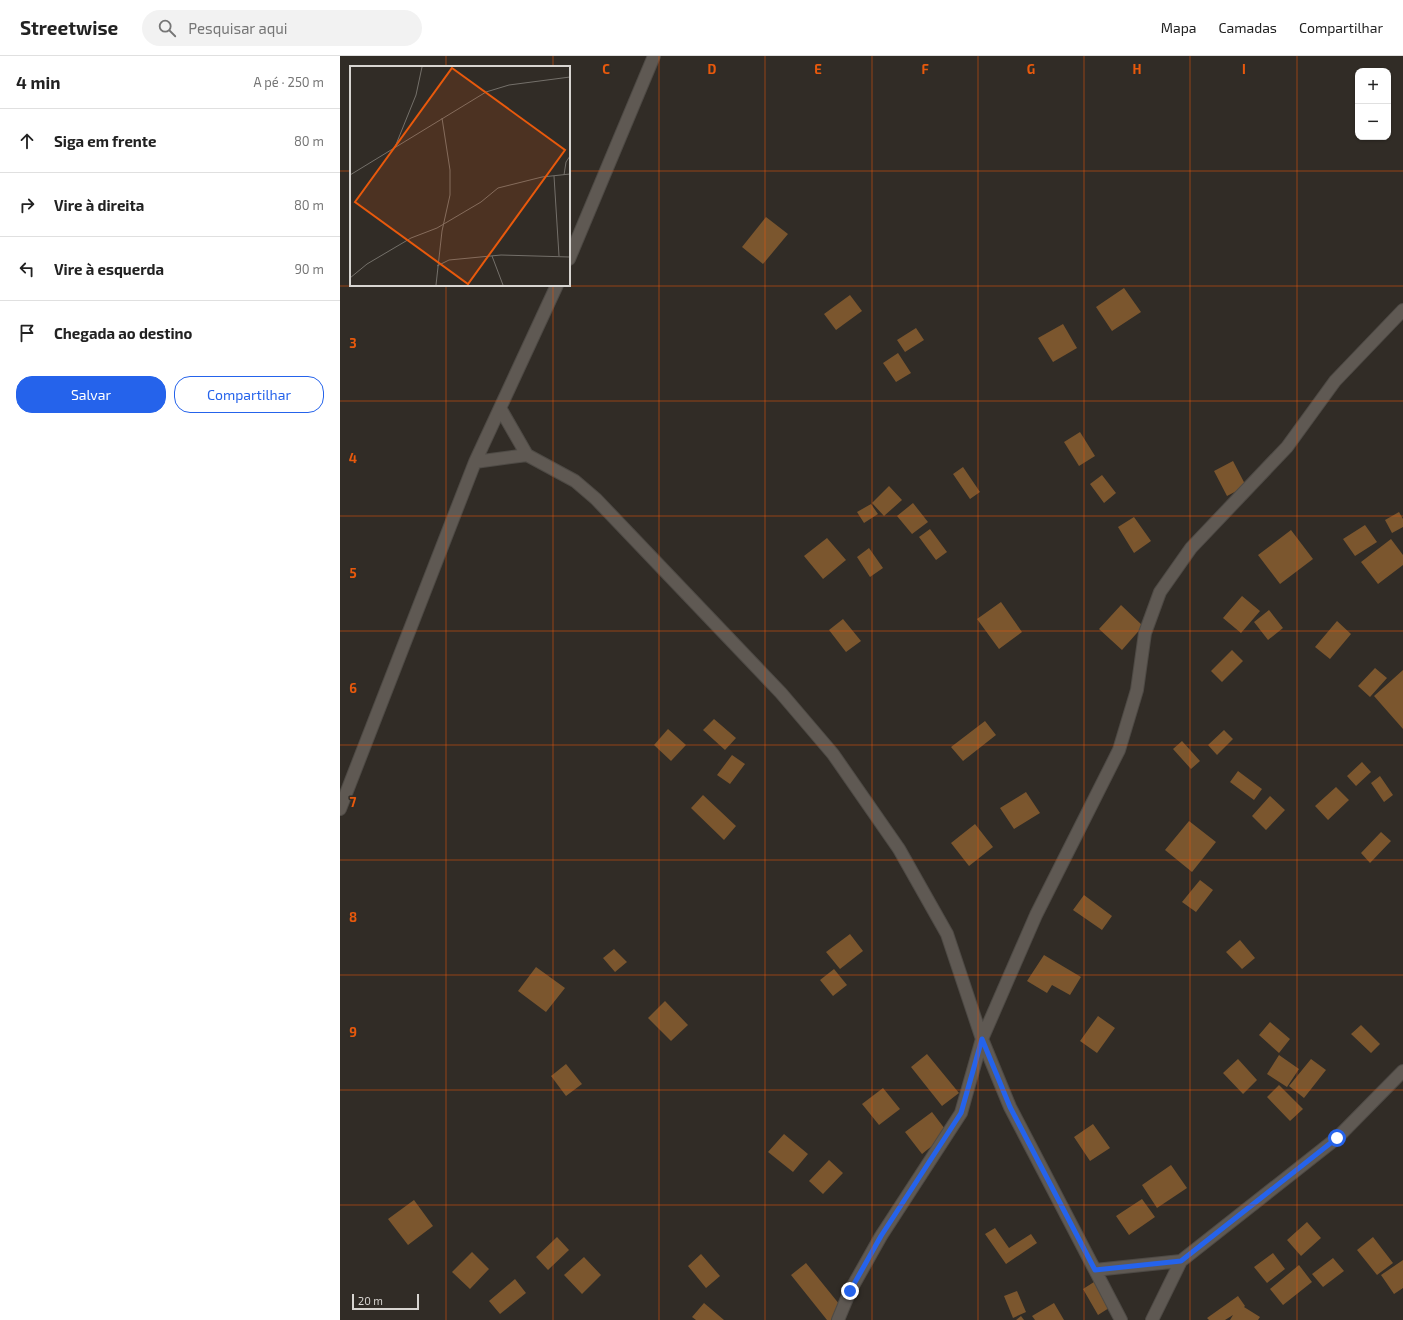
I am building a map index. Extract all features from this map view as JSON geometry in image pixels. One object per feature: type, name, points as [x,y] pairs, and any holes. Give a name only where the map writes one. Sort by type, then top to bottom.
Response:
[{"type":"street","points":[[570,257],[654,56]]},
{"type":"street","points":[[341,801],[475,462],[557,286]]},
{"type":"street","points":[[838,1320],[850,1291],[881,1236],[961,1113],[982,1039],[1036,915],[1119,750],[1137,690],[1145,633],[1160,592],[1191,548],[1287,447],[1336,381],[1403,310]]},
{"type":"street","points":[[500,408],[527,455],[575,481],[596,499],[781,693],[833,754],[899,849],[947,934],[982,1039],[1010,1107],[1121,1320]]},
{"type":"street","points":[[475,462],[527,455]]},
{"type":"street","points":[[1152,1320],[1181,1261],[1337,1138],[1403,1071]]},
{"type":"street","points":[[1095,1270],[1181,1261]]},
{"type":"building","points":[[766,217],[788,234],[763,264],[742,247]]},
{"type":"building","points":[[1124,288],[1141,312],[1112,331],[1096,307]]},
{"type":"building","points":[[850,295],[862,311],[836,330],[824,314]]},
{"type":"building","points":[[1063,324],[1077,348],[1053,362],[1038,338]]},
{"type":"building","points":[[916,328],[924,340],[905,352],[897,340]]},
{"type":"building","points":[[898,353],[911,373],[896,382],[883,363]]},
{"type":"building","points":[[1080,432],[1095,456],[1079,466],[1064,442]]},
{"type":"building","points":[[1233,461],[1246,486],[1227,496],[1214,471]]},
{"type":"building","points":[[963,467],[980,492],[970,499],[953,474]]},
{"type":"building","points":[[1102,475],[1116,493],[1104,503],[1090,484]]},
{"type":"building","points":[[889,486],[902,500],[884,516],[872,503]]},
{"type":"building","points":[[913,503],[928,522],[912,534],[897,516]]},
{"type":"building","points":[[871,504],[878,514],[864,523],[857,512]]},
{"type":"building","points":[[1399,512],[1403,519],[1403,527],[1392,533],[1385,520]]},
{"type":"building","points":[[1134,517],[1151,541],[1134,553],[1118,527]]},
{"type":"building","points":[[1365,525],[1377,542],[1355,556],[1343,539]]},
{"type":"building","points":[[930,529],[947,552],[936,560],[919,537]]},
{"type":"building","points":[[1291,530],[1313,559],[1280,584],[1258,555]]},
{"type":"building","points":[[827,538],[846,560],[823,579],[804,556]]},
{"type":"building","points":[[1391,539],[1403,555],[1403,565],[1378,584],[1361,562]]},
{"type":"building","points":[[869,548],[883,568],[870,577],[857,557]]},
{"type":"building","points":[[1242,596],[1260,611],[1241,633],[1223,618]]},
{"type":"building","points":[[1001,602],[1022,632],[999,649],[977,619]]},
{"type":"building","points":[[1121,605],[1143,626],[1122,650],[1099,629]]},
{"type":"building","points":[[1269,610],[1283,628],[1268,640],[1254,622]]},
{"type":"building","points":[[843,619],[861,641],[846,652],[829,630]]},
{"type":"building","points":[[1337,621],[1351,634],[1330,659],[1315,647]]},
{"type":"building","points":[[1232,650],[1243,661],[1222,682],[1211,671]]},
{"type":"building","points":[[1375,668],[1387,678],[1370,697],[1358,686]]},
{"type":"building","points":[[1403,670],[1403,729],[1374,696]]},
{"type":"building","points":[[714,719],[736,738],[725,750],[703,730]]},
{"type":"building","points":[[985,721],[996,735],[963,761],[951,747]]},
{"type":"building","points":[[668,729],[686,745],[671,761],[654,745]]},
{"type":"building","points":[[1224,730],[1233,739],[1217,755],[1208,745]]},
{"type":"building","points":[[1182,741],[1200,761],[1191,769],[1173,749]]},
{"type":"building","points":[[732,755],[745,764],[730,784],[717,775]]},
{"type":"building","points":[[1362,762],[1371,772],[1356,786],[1347,776]]},
{"type":"building","points":[[1238,771],[1262,789],[1254,800],[1230,782]]},
{"type":"building","points":[[1380,776],[1393,795],[1384,802],[1371,783]]},
{"type":"building","points":[[1336,787],[1349,800],[1328,820],[1315,806]]},
{"type":"building","points":[[1026,792],[1040,813],[1014,829],[1000,808]]},
{"type":"building","points":[[703,795],[736,826],[724,840],[691,808]]},
{"type":"building","points":[[1270,796],[1285,810],[1266,830],[1252,816]]},
{"type":"building","points":[[1189,821],[1216,842],[1192,872],[1165,850]]},
{"type":"building","points":[[975,824],[993,847],[969,866],[951,843]]},
{"type":"building","points":[[1381,832],[1391,841],[1370,863],[1361,853]]},
{"type":"building","points":[[1200,880],[1213,890],[1196,912],[1182,902]]},
{"type":"building","points":[[1084,895],[1112,916],[1102,930],[1073,910]]},
{"type":"building","points":[[850,934],[863,951],[840,969],[826,952]]},
{"type":"building","points":[[1240,940],[1255,958],[1242,969],[1226,952]]},
{"type":"building","points":[[614,949],[627,962],[615,972],[603,958]]},
{"type":"building","points":[[1044,955],[1081,977],[1070,995],[1052,985],[1047,993],[1027,981]]},
{"type":"building","points":[[536,967],[565,988],[546,1012],[518,991]]},
{"type":"building","points":[[834,969],[847,985],[833,996],[820,980]]},
{"type":"building","points":[[665,1001],[688,1025],[671,1041],[648,1018]]},
{"type":"building","points":[[1098,1016],[1115,1028],[1097,1053],[1080,1041]]},
{"type":"building","points":[[1270,1022],[1290,1039],[1279,1053],[1259,1035]]},
{"type":"building","points":[[1361,1025],[1380,1044],[1371,1053],[1351,1034]]},
{"type":"building","points":[[927,1054],[959,1093],[942,1106],[911,1067]]},
{"type":"building","points":[[1279,1055],[1299,1069],[1287,1087],[1267,1074]]},
{"type":"building","points":[[1238,1059],[1257,1080],[1243,1094],[1223,1073]]},
{"type":"building","points":[[1311,1059],[1326,1070],[1304,1098],[1289,1086]]},
{"type":"building","points":[[566,1064],[582,1084],[566,1096],[551,1076]]},
{"type":"building","points":[[1279,1085],[1303,1109],[1290,1121],[1267,1097]]},
{"type":"building","points":[[883,1088],[900,1109],[879,1125],[862,1104]]},
{"type":"building","points":[[932,1112],[948,1133],[922,1154],[905,1132]]},
{"type":"building","points":[[1093,1124],[1110,1148],[1090,1161],[1074,1137]]},
{"type":"building","points":[[784,1134],[808,1154],[793,1172],[768,1152]]},
{"type":"building","points":[[829,1160],[843,1173],[823,1194],[809,1181]]},
{"type":"building","points":[[1171,1165],[1187,1188],[1157,1208],[1142,1185]]},
{"type":"building","points":[[1142,1199],[1155,1217],[1129,1235],[1116,1216]]},
{"type":"building","points":[[414,1200],[433,1226],[408,1245],[388,1219]]},
{"type":"building","points":[[1307,1222],[1321,1238],[1301,1256],[1287,1240]]},
{"type":"building","points":[[995,1228],[1009,1248],[1031,1234],[1037,1243],[1006,1264],[985,1234]]},
{"type":"building","points":[[557,1237],[569,1250],[548,1270],[536,1257]]},
{"type":"building","points":[[1373,1237],[1393,1263],[1377,1275],[1357,1250]]},
{"type":"building","points":[[472,1252],[489,1269],[470,1289],[452,1272]]},
{"type":"building","points":[[1273,1253],[1285,1269],[1267,1283],[1254,1267]]},
{"type":"building","points":[[701,1254],[720,1276],[706,1288],[688,1266]]},
{"type":"building","points":[[584,1257],[601,1275],[582,1294],[564,1275]]},
{"type":"building","points":[[1333,1258],[1344,1271],[1323,1287],[1312,1274]]},
{"type":"building","points":[[1403,1260],[1403,1288],[1394,1294],[1381,1275]]},
{"type":"building","points":[[806,1263],[844,1310],[832,1320],[827,1320],[791,1275]]},
{"type":"building","points":[[1299,1265],[1312,1282],[1283,1305],[1270,1289]]},
{"type":"building","points":[[515,1279],[526,1293],[500,1314],[489,1301]]},
{"type":"building","points":[[1094,1282],[1109,1308],[1098,1315],[1083,1289]]},
{"type":"building","points":[[1017,1291],[1026,1312],[1013,1318],[1004,1296]]},
{"type":"building","points":[[1238,1296],[1245,1306],[1244,1307],[1260,1317],[1258,1320],[1230,1320],[1233,1315],[1225,1320],[1209,1320],[1207,1318]]},
{"type":"building","points":[[704,1303],[724,1320],[696,1320],[692,1317]]},
{"type":"building","points":[[1054,1303],[1064,1320],[1035,1320],[1032,1316]]},
{"type":"building","points":[[1021,1316],[1024,1320],[1016,1320]]},
{"type":"route","points":[[850,1291],[881,1236],[961,1113],[982,1039],[1010,1107],[1095,1270],[1181,1261],[1337,1138]]}]
